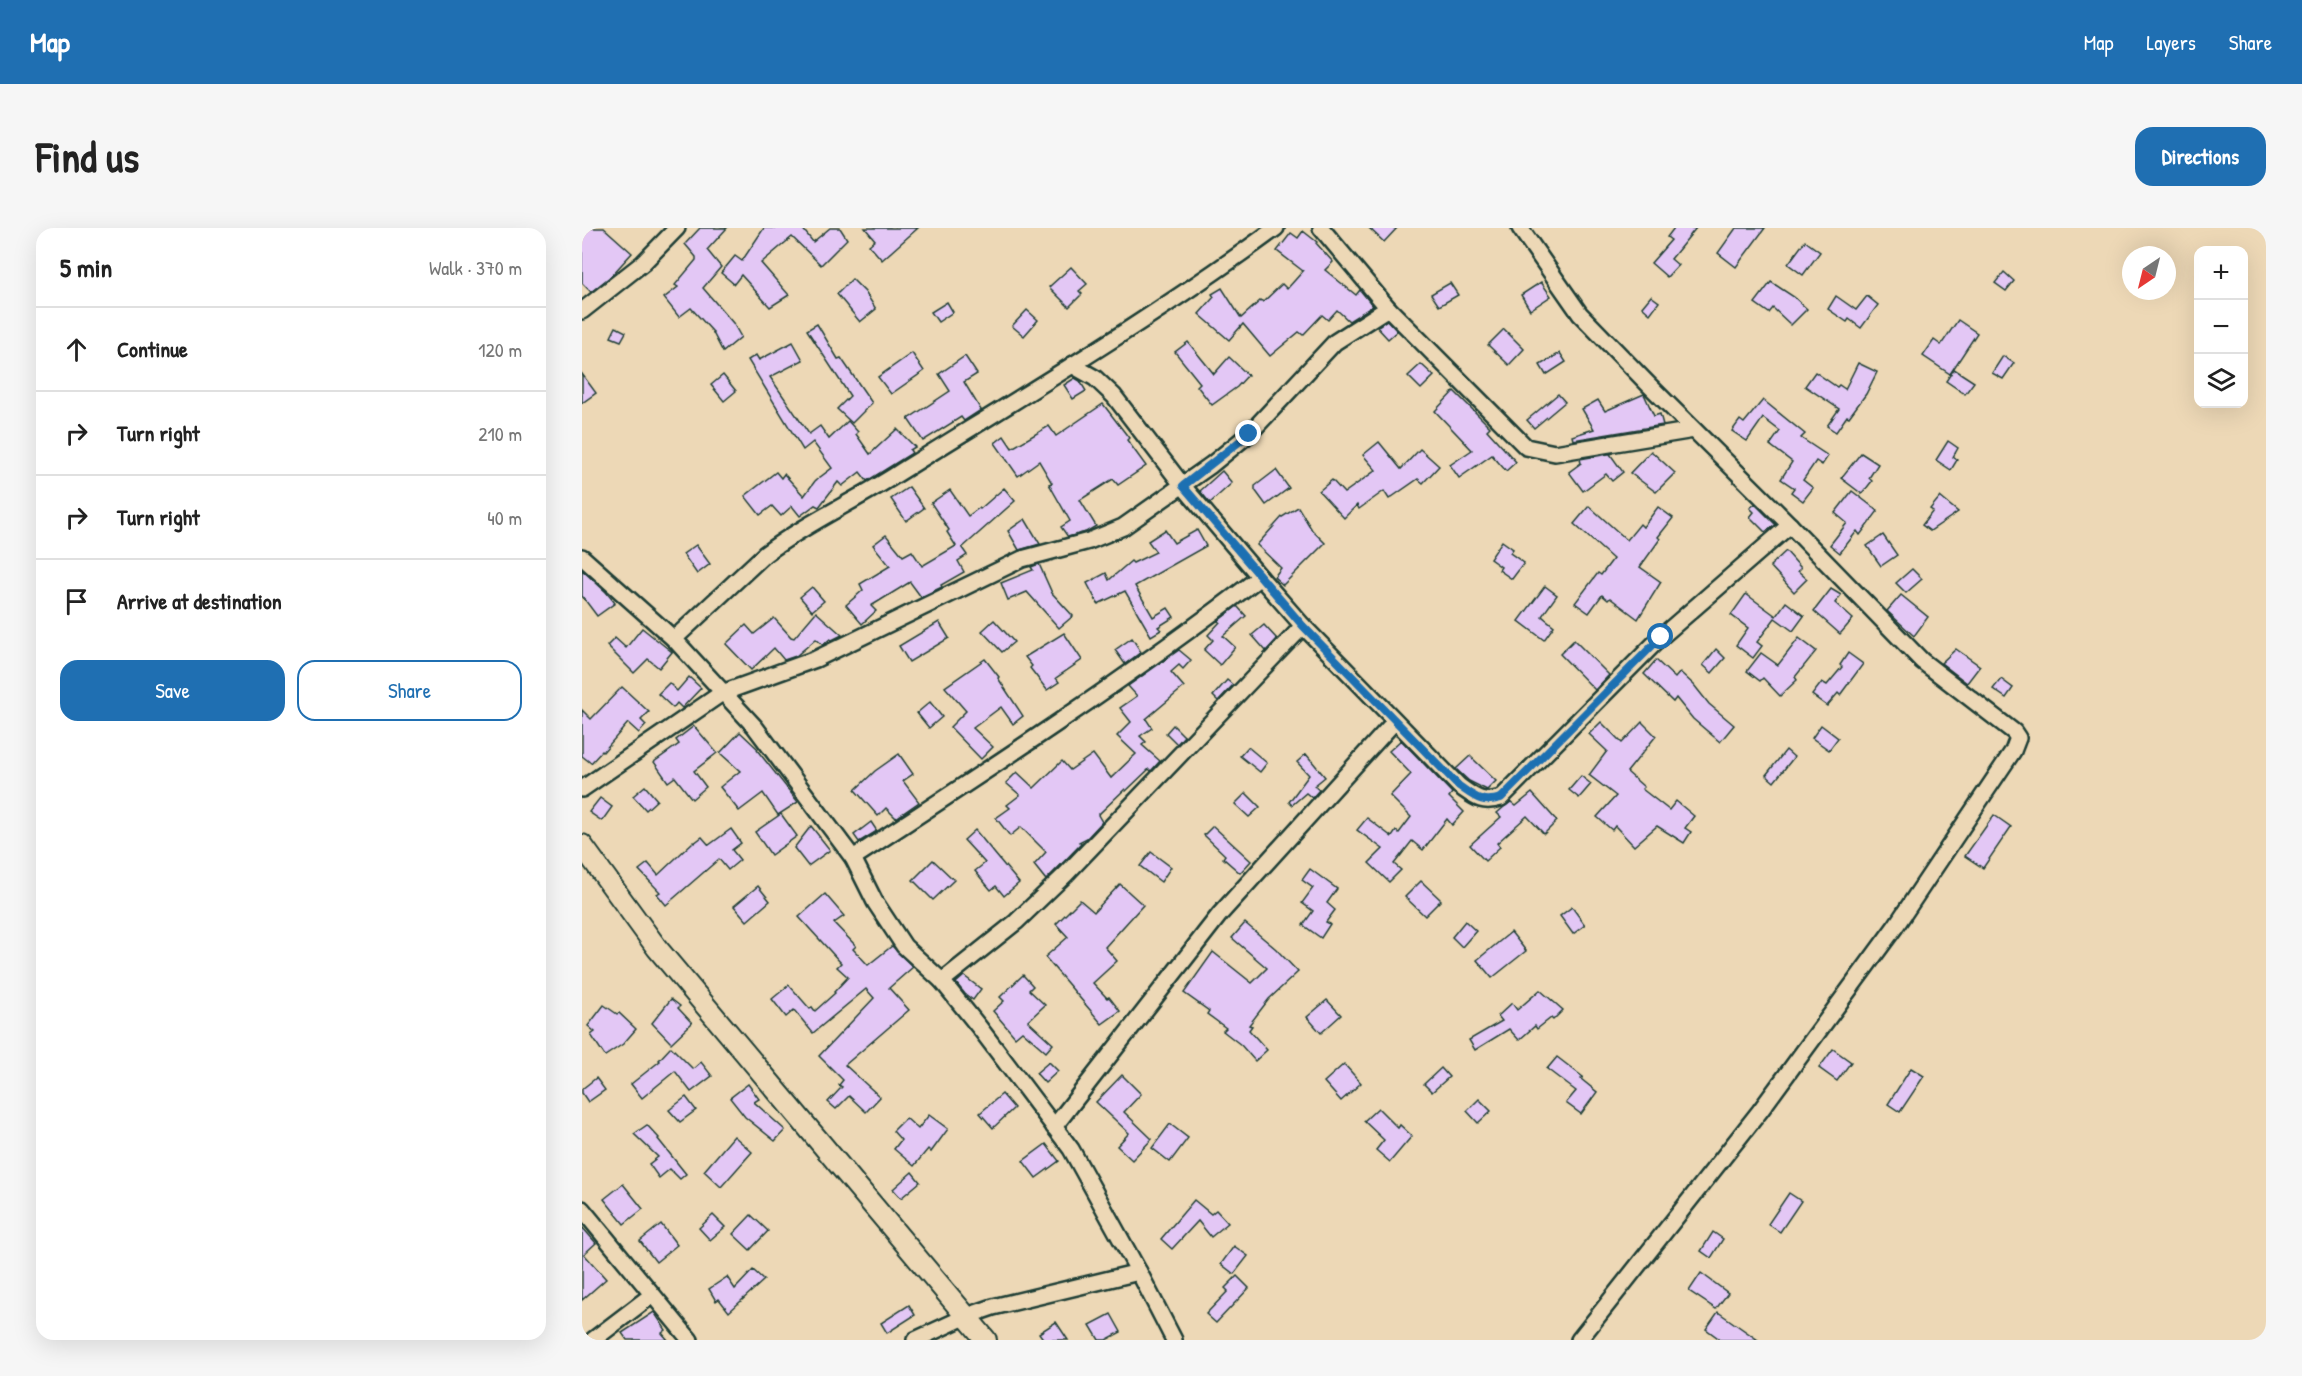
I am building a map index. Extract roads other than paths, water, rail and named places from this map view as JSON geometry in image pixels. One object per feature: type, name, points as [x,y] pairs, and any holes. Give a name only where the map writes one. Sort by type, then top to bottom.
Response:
[{"type":"street","points":[[582,311],[643,263],[677,228]]},
{"type":"street","points":[[674,639],[765,554],[782,542],[877,487],[1072,365],[1227,264],[1276,228]]},
{"type":"street","points":[[1321,228],[1388,308],[1526,447],[1555,453],[1694,430]]},
{"type":"street","points":[[1520,228],[1580,314],[1922,661],[2014,732],[2018,738],[2013,751],[2000,771],[1895,927],[1760,1111],[1579,1340]]},
{"type":"street","points":[[582,789],[722,693],[816,659],[1022,559],[1089,542],[1123,527],[1183,486],[1249,434],[1335,342],[1388,308]]},
{"type":"street","points":[[1072,365],[1095,378],[1114,396],[1183,486],[1303,626],[1459,786],[1477,799],[1488,802],[1501,798],[1661,637],[1790,525]]},
{"type":"street","points":[[582,557],[674,639],[754,727],[854,858],[875,902],[904,946],[942,981],[980,1027],[1071,1149],[1174,1340]]},
{"type":"street","points":[[854,858],[1184,635],[1260,577]]},
{"type":"street","points":[[942,981],[1016,922],[1066,874],[1303,626]]},
{"type":"street","points":[[1054,1127],[1220,914],[1395,720]]},
{"type":"street","points":[[582,845],[657,948],[986,1340]]},
{"type":"street","points":[[582,1209],[690,1340]]},
{"type":"street","points":[[915,1340],[967,1316],[993,1307],[1139,1272]]},
{"type":"street","points":[[593,1340],[652,1295]]}]
